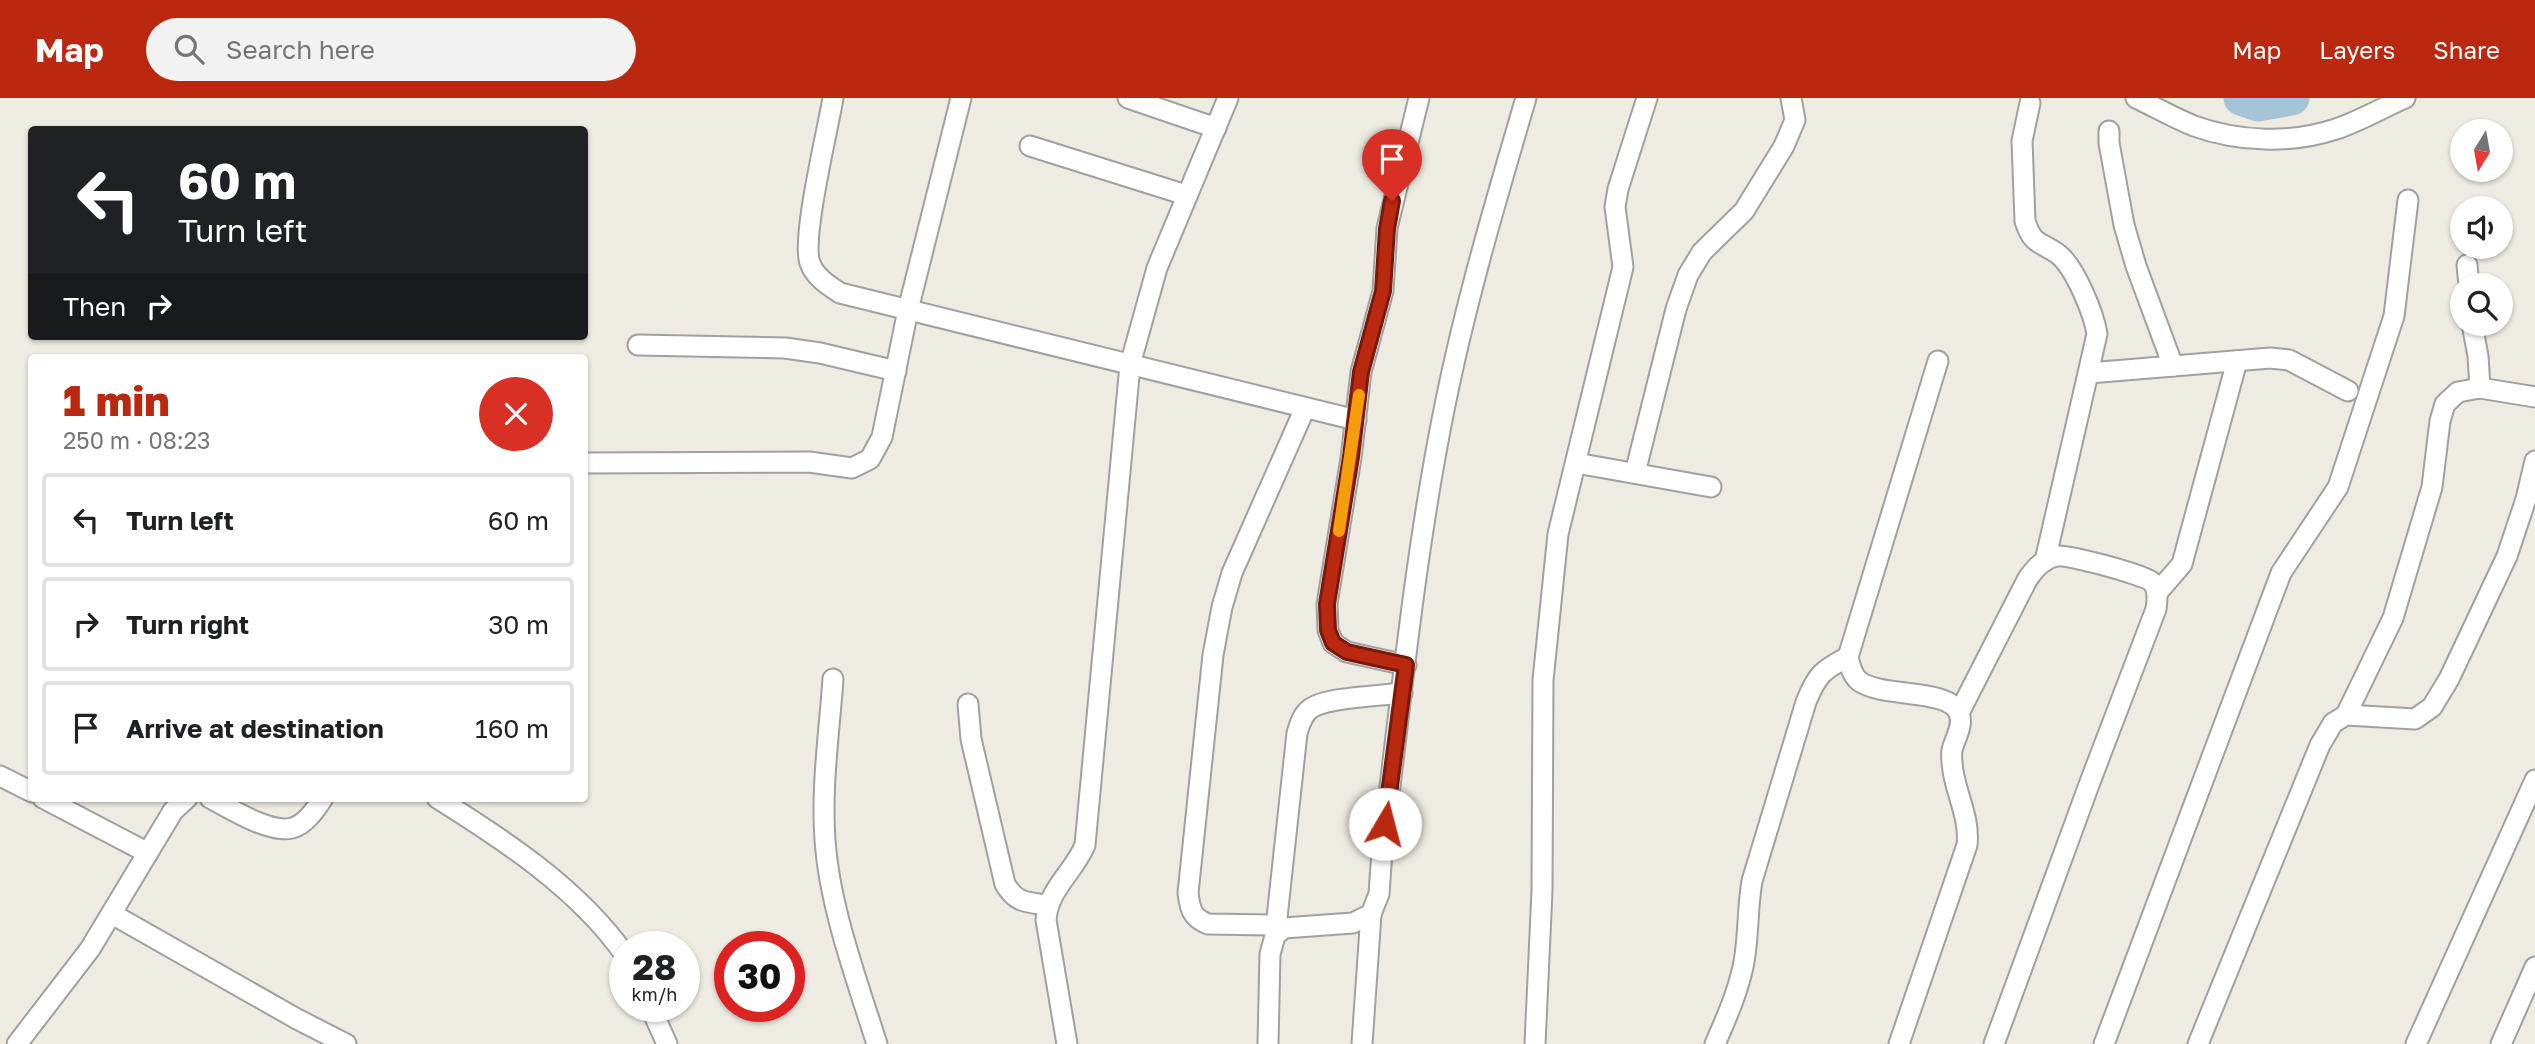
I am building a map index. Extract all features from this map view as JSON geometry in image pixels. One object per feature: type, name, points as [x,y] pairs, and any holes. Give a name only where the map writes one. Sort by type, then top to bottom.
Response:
[{"type":"street","points":[[833,98],[810,223],[809,262],[822,281],[839,293],[1356,420]]},
{"type":"street","points":[[588,463],[809,462],[852,468],[870,460],[882,438],[908,310],[961,98]]},
{"type":"street","points":[[1128,98],[1216,128]]},
{"type":"street","points":[[1067,1044],[1047,930],[1047,905],[1054,891],[1078,861],[1085,845],[1130,365],[1157,268],[1228,98]]},
{"type":"street","points":[[1406,665],[1347,652],[1333,643],[1328,630],[1327,604],[1361,372],[1383,291],[1387,229],[1392,201],[1419,98]]},
{"type":"street","points":[[1362,1044],[1371,914],[1379,894],[1382,850],[1429,494],[1445,404],[1483,243],[1526,98]]},
{"type":"street","points":[[1535,1044],[1542,891],[1544,680],[1558,534],[1623,267],[1616,215],[1618,189],[1647,98]]},
{"type":"street","points":[[1635,473],[1676,309],[1688,275],[1702,251],[1744,211],[1784,146],[1795,120],[1791,98]]},
{"type":"street","points":[[2136,98],[2194,126],[2233,136],[2267,140],[2308,137],[2338,129],[2405,98]]},
{"type":"street","points":[[2030,103],[2022,141],[2025,221],[2028,232],[2035,241],[2059,255],[2070,268],[2095,318],[2097,334],[2045,561]]},
{"type":"street","points":[[2109,131],[2124,225],[2136,266],[2173,366]]},
{"type":"street","points":[[1030,146],[1186,195]]},
{"type":"street","points":[[2104,1044],[2281,573],[2338,487],[2394,316],[2408,200]]},
{"type":"street","points":[[2467,265],[2468,273]]},
{"type":"street","points":[[2474,336],[2480,388]]},
{"type":"street","points":[[638,345],[785,348],[820,353],[896,371]]},
{"type":"street","points":[[2090,373],[2270,358],[2289,360],[2348,391]]},
{"type":"street","points":[[1899,1044],[1967,845],[1969,829],[1957,790],[1951,752],[1960,726],[1959,713],[1952,703],[1922,695],[1874,689],[1858,680],[1848,657],[1938,361]]},
{"type":"street","points":[[2157,593],[2182,564],[2237,361]]},
{"type":"street","points":[[2198,1044],[2320,745],[2333,723],[2346,715],[2393,618],[2432,487],[2440,421],[2445,404],[2458,392],[2480,388],[2535,397]]},
{"type":"street","points":[[1305,408],[1232,573],[1220,619],[1213,655],[1188,893],[1190,910],[1198,920],[1208,924],[1275,931],[1353,923],[1371,914]]},
{"type":"street","points":[[2346,715],[2415,719],[2432,707],[2449,679],[2507,556],[2526,499],[2535,461]]},
{"type":"street","points":[[1576,463],[1711,487]]},
{"type":"street","points":[[1959,713],[2027,580],[2034,569],[2045,561],[2057,556],[2134,574],[2151,581],[2157,593],[2156,608],[1994,1044]]},
{"type":"street","points":[[1716,1044],[1737,989],[1743,964],[1752,881],[1806,702],[1815,680],[1825,669],[1848,657]]},
{"type":"street","points":[[834,679],[823,810],[826,853],[851,959],[877,1044]]},
{"type":"street","points":[[1268,1044],[1270,954],[1275,931],[1297,733],[1301,720],[1309,709],[1322,702],[1402,694]]},
{"type":"street","points":[[968,704],[971,739],[1004,884],[1011,895],[1022,902],[1047,905]]},
{"type":"street","points":[[0,776],[28,790]]},
{"type":"street","points":[[2416,1044],[2535,780]]},
{"type":"street","points":[[51,802],[148,853]]},
{"type":"street","points":[[17,1044],[90,949],[173,811],[183,802]]},
{"type":"street","points":[[218,802],[272,828],[292,828],[312,814],[320,802]]},
{"type":"street","points":[[443,802],[537,866],[596,920],[609,936]]},
{"type":"street","points":[[112,914],[346,1044]]},
{"type":"street","points":[[2501,1044],[2535,967]]},
{"type":"street","points":[[657,1022],[667,1044]]},
{"type":"waterway","points":[[2241,98],[2258,104],[2292,98]]},
{"type":"slow traffic","points":[[1339,531],[1359,395]]},
{"type":"route","points":[[1385,824],[1406,665],[1347,652],[1333,643],[1328,630],[1327,604],[1351,457],[1361,372],[1383,291],[1387,229],[1392,201]]}]
